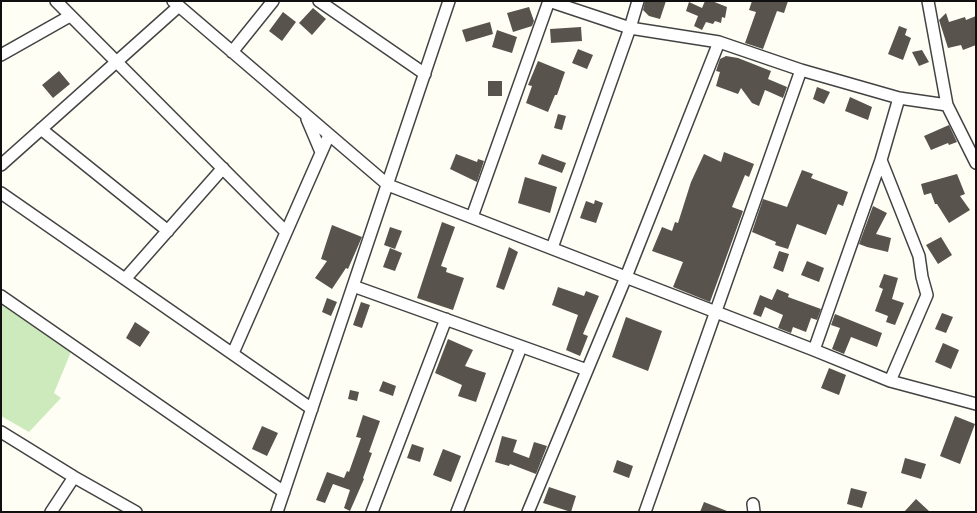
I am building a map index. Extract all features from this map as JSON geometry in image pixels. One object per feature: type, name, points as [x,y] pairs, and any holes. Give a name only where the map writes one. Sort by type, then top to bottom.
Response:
[{"type":"street","points":[[56,1],[286,232]]},
{"type":"street","points":[[232,52],[273,1]]},
{"type":"street","points":[[318,1],[425,74]]},
{"type":"street","points":[[277,512],[449,1]]},
{"type":"street","points":[[472,217],[549,1],[630,28],[719,42],[801,70],[899,98],[947,105]]},
{"type":"street","points":[[552,248],[638,1]]},
{"type":"street","points":[[928,1],[947,105],[976,163]]},
{"type":"street","points":[[1,165],[116,62],[176,4],[388,185],[715,311],[890,381],[976,404]]},
{"type":"street","points":[[1,56],[70,16]]},
{"type":"street","points":[[528,512],[626,277],[719,42]]},
{"type":"street","points":[[644,512],[801,70]]},
{"type":"street","points":[[814,350],[881,160],[899,98]]},
{"type":"street","points":[[306,115],[321,152]]},
{"type":"street","points":[[41,129],[168,231]]},
{"type":"street","points":[[233,354],[329,135]]},
{"type":"street","points":[[881,160],[919,256],[922,278],[928,295],[890,381]]},
{"type":"street","points":[[125,279],[223,168]]},
{"type":"street","points":[[1,193],[312,409]]},
{"type":"street","points":[[353,286],[587,370]]},
{"type":"street","points":[[1,296],[284,492]]},
{"type":"street","points":[[372,512],[446,320]]},
{"type":"street","points":[[457,512],[521,346]]},
{"type":"street","points":[[3,435],[74,478],[136,512]]},
{"type":"street","points":[[51,512],[74,478]]},
{"type":"green space","points":[[1,304],[73,347],[54,393],[61,398],[29,432],[1,416]]},
{"type":"building","points":[[645,1],[666,1],[660,19],[649,16],[643,10]]},
{"type":"building","points":[[705,1],[712,1],[727,7],[725,18],[722,17],[721,23],[715,21],[713,24],[706,22],[702,30],[694,26],[698,16],[686,11],[689,2],[702,8]]},
{"type":"building","points":[[752,1],[788,1],[784,13],[777,11],[763,49],[745,43],[756,12],[749,10]]},
{"type":"building","points":[[529,7],[534,21],[532,26],[513,32],[507,13]]},
{"type":"building","points":[[313,8],[326,19],[312,35],[299,23]]},
{"type":"building","points":[[283,12],[296,22],[282,41],[269,31]]},
{"type":"building","points":[[946,13],[949,22],[965,17],[966,20],[976,16],[976,45],[963,50],[961,45],[948,48],[939,20]]},
{"type":"building","points":[[490,22],[493,34],[466,42],[462,30]]},
{"type":"building","points":[[899,26],[907,29],[905,35],[911,38],[903,60],[888,54]]},
{"type":"building","points":[[581,27],[582,41],[551,43],[550,29]]},
{"type":"building","points":[[497,30],[517,37],[512,53],[492,47]]},
{"type":"building","points":[[578,49],[593,55],[587,69],[572,63]]},
{"type":"building","points":[[922,50],[929,62],[919,66],[912,52]]},
{"type":"building","points":[[726,56],[738,58],[771,71],[768,79],[787,87],[783,98],[765,90],[759,106],[752,103],[741,88],[738,94],[716,86],[720,72],[716,71],[720,59]]},
{"type":"building","points":[[538,61],[565,72],[557,95],[555,95],[548,112],[526,103],[532,86],[528,85]]},
{"type":"building","points":[[59,71],[70,84],[53,98],[42,85]]},
{"type":"building","points":[[488,81],[502,81],[502,96],[488,96]]},
{"type":"building","points":[[817,87],[830,92],[824,104],[813,99]]},
{"type":"building","points":[[850,97],[872,107],[868,120],[845,111]]},
{"type":"building","points":[[558,114],[566,116],[562,130],[554,128]]},
{"type":"building","points":[[949,125],[957,142],[949,145],[948,143],[931,150],[924,136]]},
{"type":"building","points":[[724,152],[754,164],[749,177],[745,175],[732,207],[743,211],[710,302],[673,287],[683,262],[652,251],[662,227],[672,231],[675,222],[678,223],[691,182],[704,154],[721,162]]},
{"type":"building","points":[[456,154],[477,162],[478,159],[484,161],[477,182],[450,169]]},
{"type":"building","points":[[542,154],[566,163],[562,173],[538,164]]},
{"type":"building","points":[[802,170],[813,174],[811,178],[848,192],[843,206],[838,204],[826,235],[797,224],[788,249],[775,245],[776,242],[752,232],[763,199],[787,207]]},
{"type":"building","points":[[957,174],[965,194],[960,196],[970,210],[949,223],[937,204],[935,204],[931,193],[924,195],[921,184]]},
{"type":"building","points":[[525,177],[557,187],[550,213],[518,203]]},
{"type":"building","points":[[595,200],[603,203],[596,223],[580,218],[586,201],[594,204]]},
{"type":"building","points":[[873,206],[887,213],[876,234],[891,238],[888,252],[859,244]]},
{"type":"building","points":[[442,222],[455,227],[441,266],[447,268],[446,272],[464,278],[453,310],[417,298]]},
{"type":"building","points":[[332,225],[362,237],[348,269],[346,268],[332,289],[315,278],[327,261],[321,259]]},
{"type":"building","points":[[390,227],[402,231],[395,249],[384,245]]},
{"type":"building","points":[[941,237],[952,255],[938,264],[926,245]]},
{"type":"building","points":[[509,247],[518,252],[504,290],[496,287]]},
{"type":"building","points":[[390,248],[402,253],[395,271],[383,267]]},
{"type":"building","points":[[779,251],[789,254],[783,272],[773,268]]},
{"type":"building","points":[[807,261],[824,268],[819,282],[801,275]]},
{"type":"building","points":[[884,274],[898,278],[892,299],[904,303],[895,325],[886,322],[888,316],[875,311],[883,289],[879,287]]},
{"type":"building","points":[[558,287],[584,296],[586,291],[599,296],[583,334],[588,336],[580,356],[566,350],[578,315],[552,305]]},
{"type":"building","points":[[777,289],[789,294],[788,297],[821,309],[817,320],[811,318],[806,332],[793,327],[791,333],[778,328],[783,315],[765,307],[761,317],[753,314],[760,295],[772,300]]},
{"type":"building","points":[[327,298],[337,302],[331,316],[322,312]]},
{"type":"building","points":[[361,302],[370,305],[362,328],[353,325]]},
{"type":"building","points":[[942,313],[953,317],[946,333],[935,329]]},
{"type":"building","points":[[835,314],[882,333],[877,347],[851,337],[844,354],[832,349],[840,328],[831,325]]},
{"type":"building","points":[[626,317],[662,331],[648,371],[612,357]]},
{"type":"building","points":[[135,322],[150,332],[140,347],[126,338]]},
{"type":"building","points":[[448,339],[473,350],[465,366],[486,373],[476,402],[458,396],[462,385],[435,373]]},
{"type":"building","points":[[943,343],[959,350],[951,369],[935,362]]},
{"type":"building","points":[[829,368],[846,375],[839,395],[821,388]]},
{"type":"building","points":[[383,381],[396,386],[393,396],[379,391]]},
{"type":"building","points":[[350,390],[359,392],[357,401],[348,399]]},
{"type":"building","points":[[363,415],[380,421],[369,452],[372,453],[364,479],[350,511],[344,508],[350,490],[333,484],[325,503],[316,500],[327,472],[344,478],[347,471],[349,472],[361,438],[356,437]]},
{"type":"building","points":[[955,416],[975,424],[960,464],[940,456]]},
{"type":"building","points":[[262,426],[278,433],[267,456],[252,449]]},
{"type":"building","points":[[502,436],[517,440],[513,452],[529,458],[534,442],[547,446],[536,474],[510,464],[509,466],[495,462]]},
{"type":"building","points":[[412,444],[424,448],[420,462],[407,458]]},
{"type":"building","points":[[443,449],[461,456],[451,482],[433,475]]},
{"type":"building","points":[[905,458],[926,464],[921,479],[901,473]]},
{"type":"building","points":[[617,460],[633,466],[629,478],[613,472]]},
{"type":"building","points":[[549,487],[576,496],[571,512],[543,503]]},
{"type":"building","points":[[851,488],[867,492],[862,508],[847,504]]},
{"type":"building","points":[[916,499],[930,512],[904,512]]},
{"type":"building","points":[[704,502],[727,511],[727,512],[700,512]]}]
